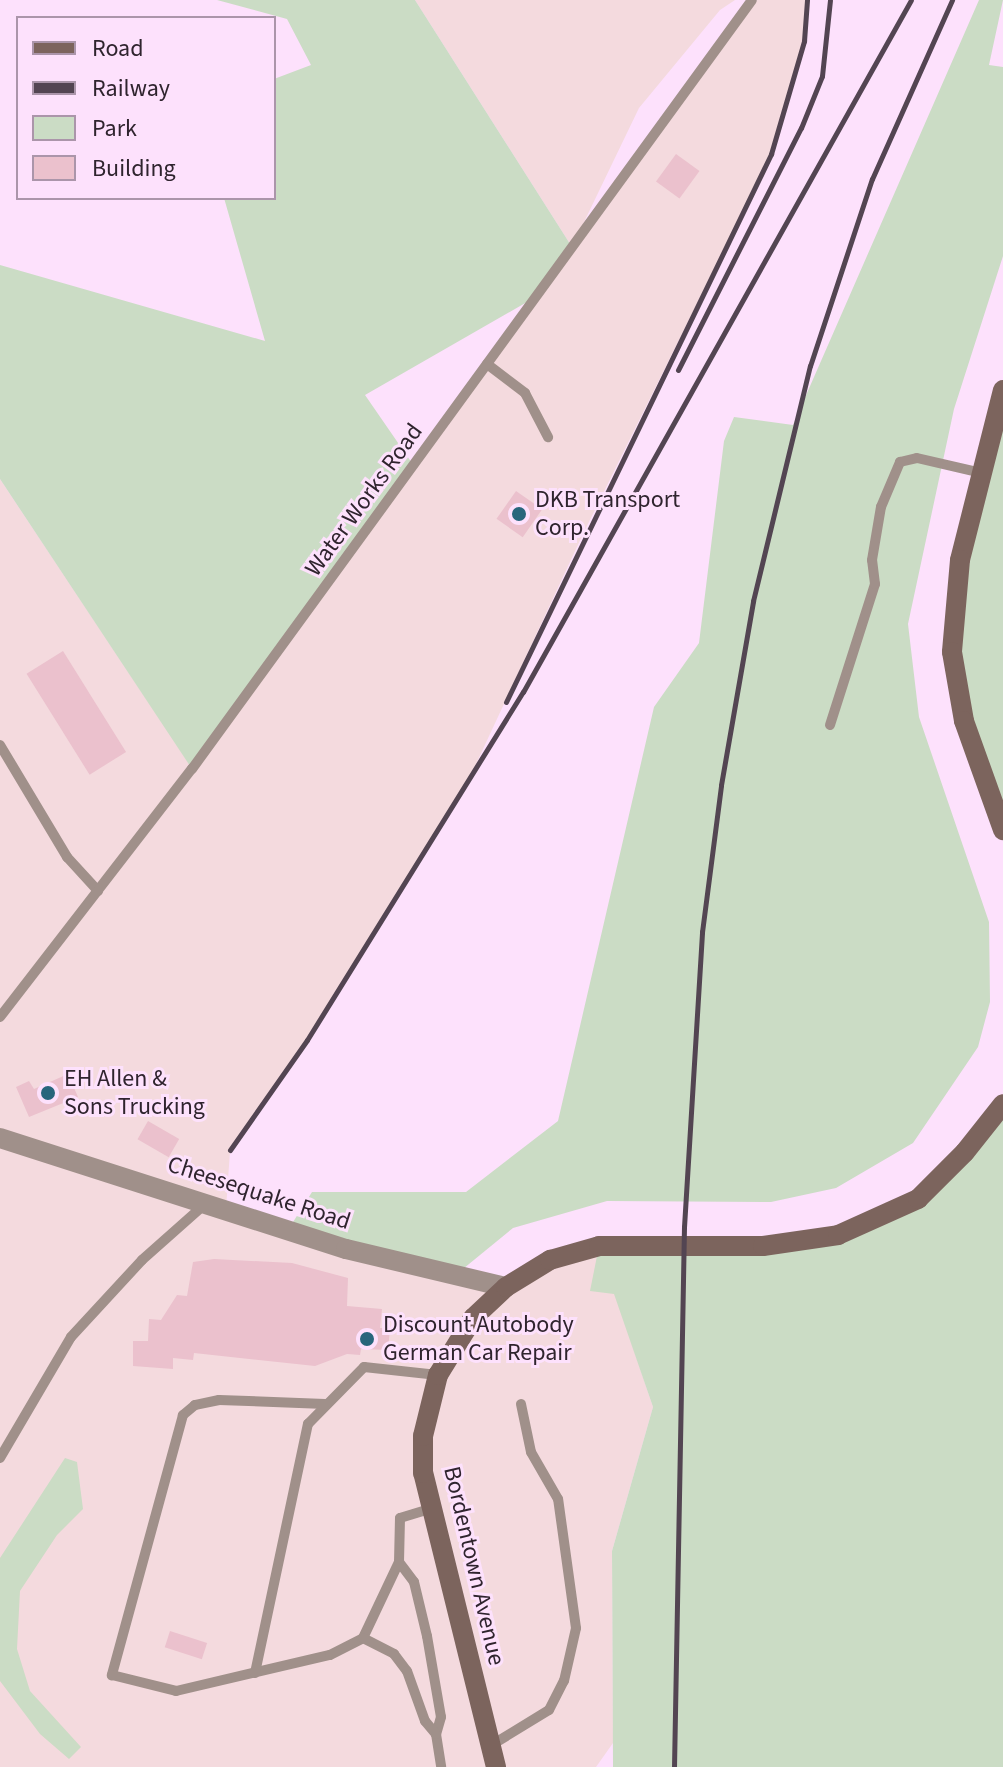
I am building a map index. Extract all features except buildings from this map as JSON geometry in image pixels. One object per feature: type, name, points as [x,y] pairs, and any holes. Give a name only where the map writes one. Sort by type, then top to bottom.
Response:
[{"type":"main road","points":[[1003,390],[960,560],[952,652],[964,721],[1003,830]]},
{"type":"main road","name":"Bordentown Avenue","points":[[496,1767],[429,1509],[423,1436],[438,1375],[473,1318],[506,1287],[550,1260],[599,1246],[763,1246],[838,1235],[918,1199],[1003,1104]]},
{"type":"street","name":"Cheesequake Road","points":[[3,1141],[346,1249],[506,1287]]},
{"type":"lane","name":"Water Works Road","points":[[0,1017],[4,1004],[98,891],[752,0]]},
{"type":"lane","points":[[487,364],[525,393],[548,437]]},
{"type":"lane","points":[[830,725],[875,584],[872,560],[881,507],[900,462],[917,458],[982,473]]},
{"type":"lane","points":[[0,745],[67,857],[98,891]]},
{"type":"lane","points":[[0,1458],[71,1337],[142,1260],[206,1203]]},
{"type":"lane","points":[[255,1673],[304,1434],[325,1404],[364,1367],[438,1375]]},
{"type":"lane","points":[[325,1404],[219,1400],[195,1405],[183,1415],[112,1675],[176,1691],[330,1655],[363,1638],[399,1562],[400,1518],[429,1509]]},
{"type":"lane","points":[[490,1746],[549,1710],[564,1681],[576,1628],[558,1499],[531,1452],[521,1404]]},
{"type":"lane","points":[[399,1562],[414,1582],[427,1636],[441,1717],[436,1734],[441,1767]]},
{"type":"lane","points":[[363,1638],[394,1654],[407,1671],[425,1721],[436,1734]]},
{"type":"shaded area","points":[[415,0],[735,0],[720,10],[639,108],[572,247]]},
{"type":"shaded area","points":[[757,0],[807,0],[804,41],[771,154],[583,534],[470,777],[307,1040],[230,1151],[226,1209],[506,1287],[599,1246],[653,1407],[612,1551],[613,1743],[596,1767],[0,1767],[0,479],[192,768]]},
{"type":"green space","points":[[217,0],[415,0],[572,247],[534,298],[365,395],[414,466],[192,769],[0,479],[0,265],[265,341],[225,200],[276,200],[276,78],[311,65],[287,19]]},
{"type":"green space","points":[[979,0],[1003,0],[989,65],[1003,67],[1003,256],[954,409],[908,624],[919,717],[989,922],[990,1002],[978,1047],[913,1143],[836,1188],[771,1202],[607,1201],[513,1228],[458,1273],[288,1230],[312,1192],[466,1192],[558,1121],[654,707],[699,643],[724,441],[734,417],[793,425]]},
{"type":"green space","points":[[1003,390],[1003,830],[952,652]]},
{"type":"green space","points":[[1003,1104],[1003,1767],[613,1767],[612,1551],[653,1407],[614,1294],[590,1291],[599,1246],[838,1235],[918,1199]]},
{"type":"green space","points":[[65,1458],[77,1462],[83,1509],[57,1535],[20,1591],[17,1649],[30,1691],[81,1747],[69,1759],[40,1734],[0,1681],[0,1558]]},
{"type":"railway","points":[[506,702],[771,154],[804,41],[807,0]]},
{"type":"railway","points":[[678,370],[801,128],[822,76],[830,0]]},
{"type":"railway","points":[[230,1150],[307,1040],[523,692],[911,0]]},
{"type":"railway","points":[[674,1767],[684,1227],[702,932],[721,785],[753,601],[810,366],[872,179],[952,0]]},
{"type":"place","name":"DKB Transport Corp.","points":[[519,514]]},
{"type":"place","name":"EH Allen & Sons Trucking","points":[[48,1093]]},
{"type":"place","name":"Discount Autobody German Car Repair","points":[[367,1339]]}]
